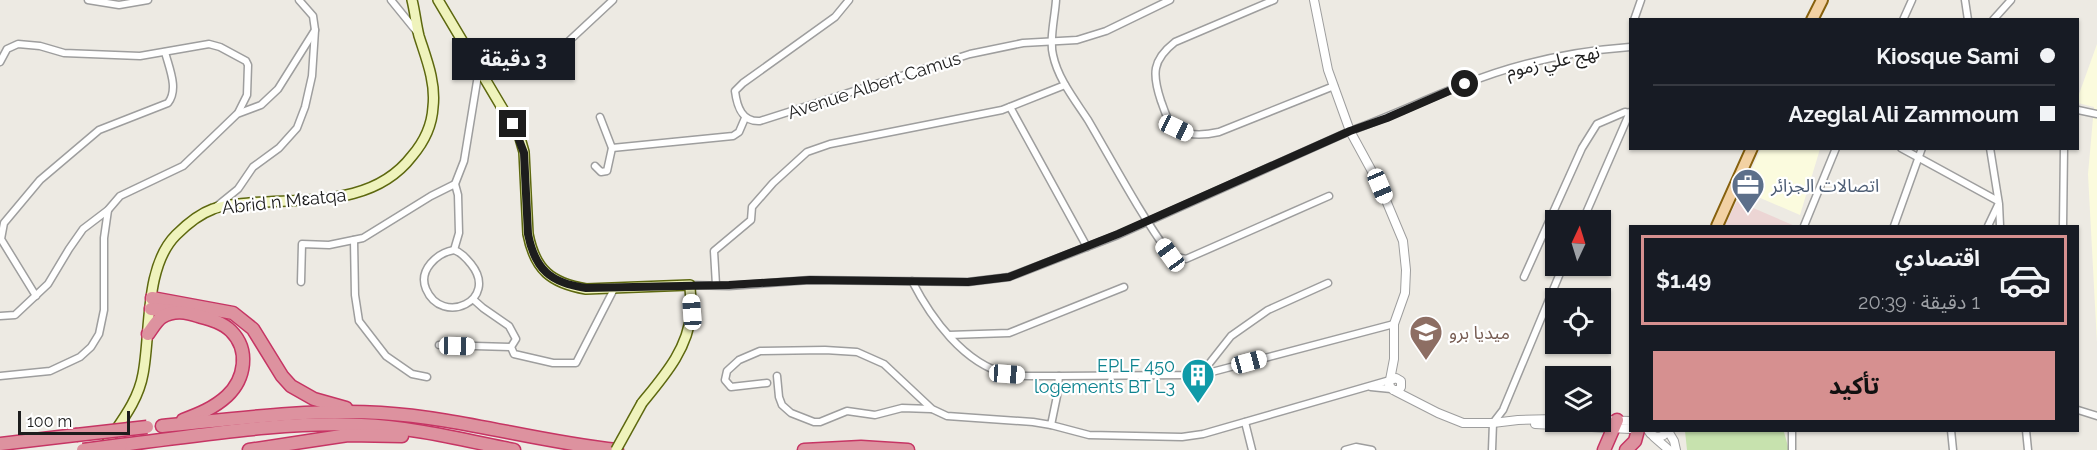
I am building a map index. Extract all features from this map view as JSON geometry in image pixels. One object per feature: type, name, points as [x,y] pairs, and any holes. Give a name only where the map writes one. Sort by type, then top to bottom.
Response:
[{"type":"highway","points":[[151,303],[220,323],[231,331],[241,345],[243,366],[239,380],[228,395],[210,409],[162,426]]},
{"type":"highway","points":[[151,303],[233,313],[253,329],[282,376],[301,393],[333,405],[616,450]]},
{"type":"highway","points":[[147,334],[159,320],[177,312]]},
{"type":"highway","points":[[0,444],[296,414],[380,413]]},
{"type":"highway","points":[[1604,450],[1616,424]]},
{"type":"highway","points":[[82,450],[262,429],[325,425],[371,426],[445,436],[514,450]]},
{"type":"highway","points":[[1626,450],[1644,432]]},
{"type":"highway","points":[[249,450],[348,435],[445,436]]},
{"type":"highway","points":[[804,450],[861,447],[908,450]]},
{"type":"main road","name":"Abrid n Mɛatqa","points":[[102,450],[122,422],[139,391],[157,270],[174,236],[195,218],[215,208],[343,197],[366,191],[387,180],[404,166],[419,147],[429,128],[434,106],[433,85],[419,36],[412,0]]},
{"type":"main road","points":[[438,0],[520,138],[524,153],[530,248],[546,273],[570,286],[586,288],[690,285],[692,312],[686,339],[668,371],[642,403],[616,450]]},
{"type":"main road","points":[[1813,18],[1822,0]]},
{"type":"main road","points":[[1717,225],[1751,150]]},
{"type":"street","points":[[88,0],[119,5],[148,0]]},
{"type":"street","points":[[215,208],[238,189],[253,168],[279,148],[297,128],[305,107],[312,76],[315,30],[313,16],[299,0]]},
{"type":"street","points":[[391,0],[419,36]]},
{"type":"street","points":[[541,67],[613,0]]},
{"type":"street","points":[[612,148],[733,136],[739,132],[745,118],[736,101],[735,92],[744,83],[835,17],[849,0]]},
{"type":"street","points":[[1056,0],[1053,57],[1065,85],[1088,120],[1146,222],[1170,255],[1186,259],[1329,196]]},
{"type":"street","name":"Avenue Albert Camus","points":[[745,118],[753,122],[760,121],[970,54],[1023,44],[1077,40],[1106,31],[1170,0]]},
{"type":"street","points":[[1274,0],[1175,42],[1166,50],[1159,59],[1155,73],[1156,85],[1168,119],[1176,128],[1202,136],[1219,132],[1334,86]]},
{"type":"street","points":[[1314,0],[1328,70],[1350,131],[1380,186],[1403,241],[1406,270],[1405,293],[1394,324],[1395,384]]},
{"type":"street","points":[[1635,18],[1641,0]]},
{"type":"street","points":[[1904,18],[1912,0]]},
{"type":"street","points":[[1965,0],[1968,18]]},
{"type":"street","points":[[1995,18],[2012,0]]},
{"type":"street","points":[[237,114],[261,105],[278,89],[315,30]]},
{"type":"street","points":[[0,62],[7,49],[18,44],[40,46],[64,53],[140,56],[209,44],[220,47],[246,61],[248,65],[247,95],[237,114],[183,166],[120,196],[108,210],[83,230],[48,284],[15,315],[0,316]]},
{"type":"street","name":"نهج علي زموم","points":[[690,285],[810,280],[968,282],[1009,277],[1087,247],[1350,131],[1387,118],[1465,84],[1509,68],[1569,55],[1629,46]]},
{"type":"street","points":[[36,296],[1,239],[2,222],[40,180],[99,130],[168,103],[173,97],[174,90],[165,52]]},
{"type":"street","points":[[454,250],[459,233],[456,184],[464,161],[479,67]]},
{"type":"street","points":[[717,285],[714,251],[751,220],[752,207],[773,183],[807,152],[830,144],[1002,111],[1065,85]]},
{"type":"street","points":[[1010,107],[1087,247]]},
{"type":"street","points":[[2079,110],[2097,114]]},
{"type":"street","points":[[1524,277],[1582,148],[1597,123],[1625,112],[1629,113]]},
{"type":"street","points":[[1587,210],[1629,115]]},
{"type":"street","points":[[595,166],[601,172],[607,171],[612,148],[600,117]]},
{"type":"street","points":[[1804,225],[1835,150]]},
{"type":"street","points":[[1904,150],[1998,202]]},
{"type":"street","points":[[1894,225],[1921,150]]},
{"type":"street","points":[[1990,150],[2000,225]]},
{"type":"street","points":[[2063,225],[2064,150]]},
{"type":"street","points":[[301,282],[302,244],[329,245],[363,238],[431,196],[456,184]]},
{"type":"street","points":[[1988,225],[1998,202]]},
{"type":"street","points":[[0,376],[50,371],[80,357],[91,347],[99,334],[104,310],[105,238],[108,210]]},
{"type":"street","points":[[354,240],[355,295],[359,321],[386,356],[412,374],[427,377]]},
{"type":"street","points":[[454,250],[459,251],[468,260],[477,274],[479,291],[474,300],[461,307],[446,307],[434,301],[425,287],[427,267],[442,252],[454,250]]},
{"type":"street","points":[[1492,450],[1493,423],[1503,410],[1559,276]]},
{"type":"street","points":[[912,281],[926,308],[949,335],[975,360],[1007,374],[1059,376],[1201,374],[1394,324]]},
{"type":"street","points":[[1201,374],[1231,336],[1268,310],[1328,283]]},
{"type":"street","points":[[511,347],[514,354],[553,363],[576,363],[615,287]]},
{"type":"street","points":[[949,335],[1010,333],[1124,287]]},
{"type":"street","points":[[474,300],[509,326],[516,339],[511,347]]},
{"type":"street","points":[[439,345],[511,347]]},
{"type":"street","points":[[767,383],[731,387],[725,380],[727,371],[740,360],[760,351],[857,352],[884,364],[932,409],[947,416],[1033,422],[1089,435],[1182,436],[1203,434],[1364,387],[1395,384],[1414,400],[1463,423],[1545,419]]},
{"type":"street","points":[[777,376],[782,405],[791,413],[814,422],[820,422],[848,411],[875,415],[902,408],[932,409]]},
{"type":"street","points":[[1051,425],[1059,376]]},
{"type":"street","points":[[2079,410],[2097,416]]},
{"type":"street","points":[[1506,421],[1616,424],[1629,421]]},
{"type":"street","points":[[1245,422],[1252,450]]},
{"type":"street","points":[[1611,423],[1629,429]]},
{"type":"street","points":[[1644,432],[1664,436],[1667,432]]},
{"type":"street","points":[[1644,432],[1669,450]]},
{"type":"street","points":[[1669,432],[1676,450]]},
{"type":"street","points":[[1792,432],[1792,450]]},
{"type":"street","points":[[1951,432],[1953,450]]},
{"type":"street","points":[[2026,432],[2028,450]]},
{"type":"street","points":[[1345,450],[1356,447],[1372,450]]},
{"type":"shaded area","points":[[2097,44],[2097,343],[2088,174],[2094,107],[2079,103],[2079,94]]},
{"type":"shaded area","points":[[1761,150],[1820,150],[1800,215],[1742,190]]},
{"type":"shaded area","name":"اتصالات الجزائر","points":[[1737,201],[1793,225],[1725,225]]},
{"type":"green space","points":[[1685,432],[1784,432],[1789,450],[1687,450]]},
{"type":"place","name":"اتصالات الجزائر","points":[[1748,214]]},
{"type":"place","name":"ميديا برو","points":[[1426,361]]},
{"type":"place","name":"EPLF 450 logements BT L3","points":[[1198,404]]},
{"type":"route","points":[[513,124],[524,153],[530,248],[546,273],[570,286],[586,288],[729,285],[810,280],[968,282],[1009,277],[1062,257],[1350,131],[1387,118],[1465,84]]}]
